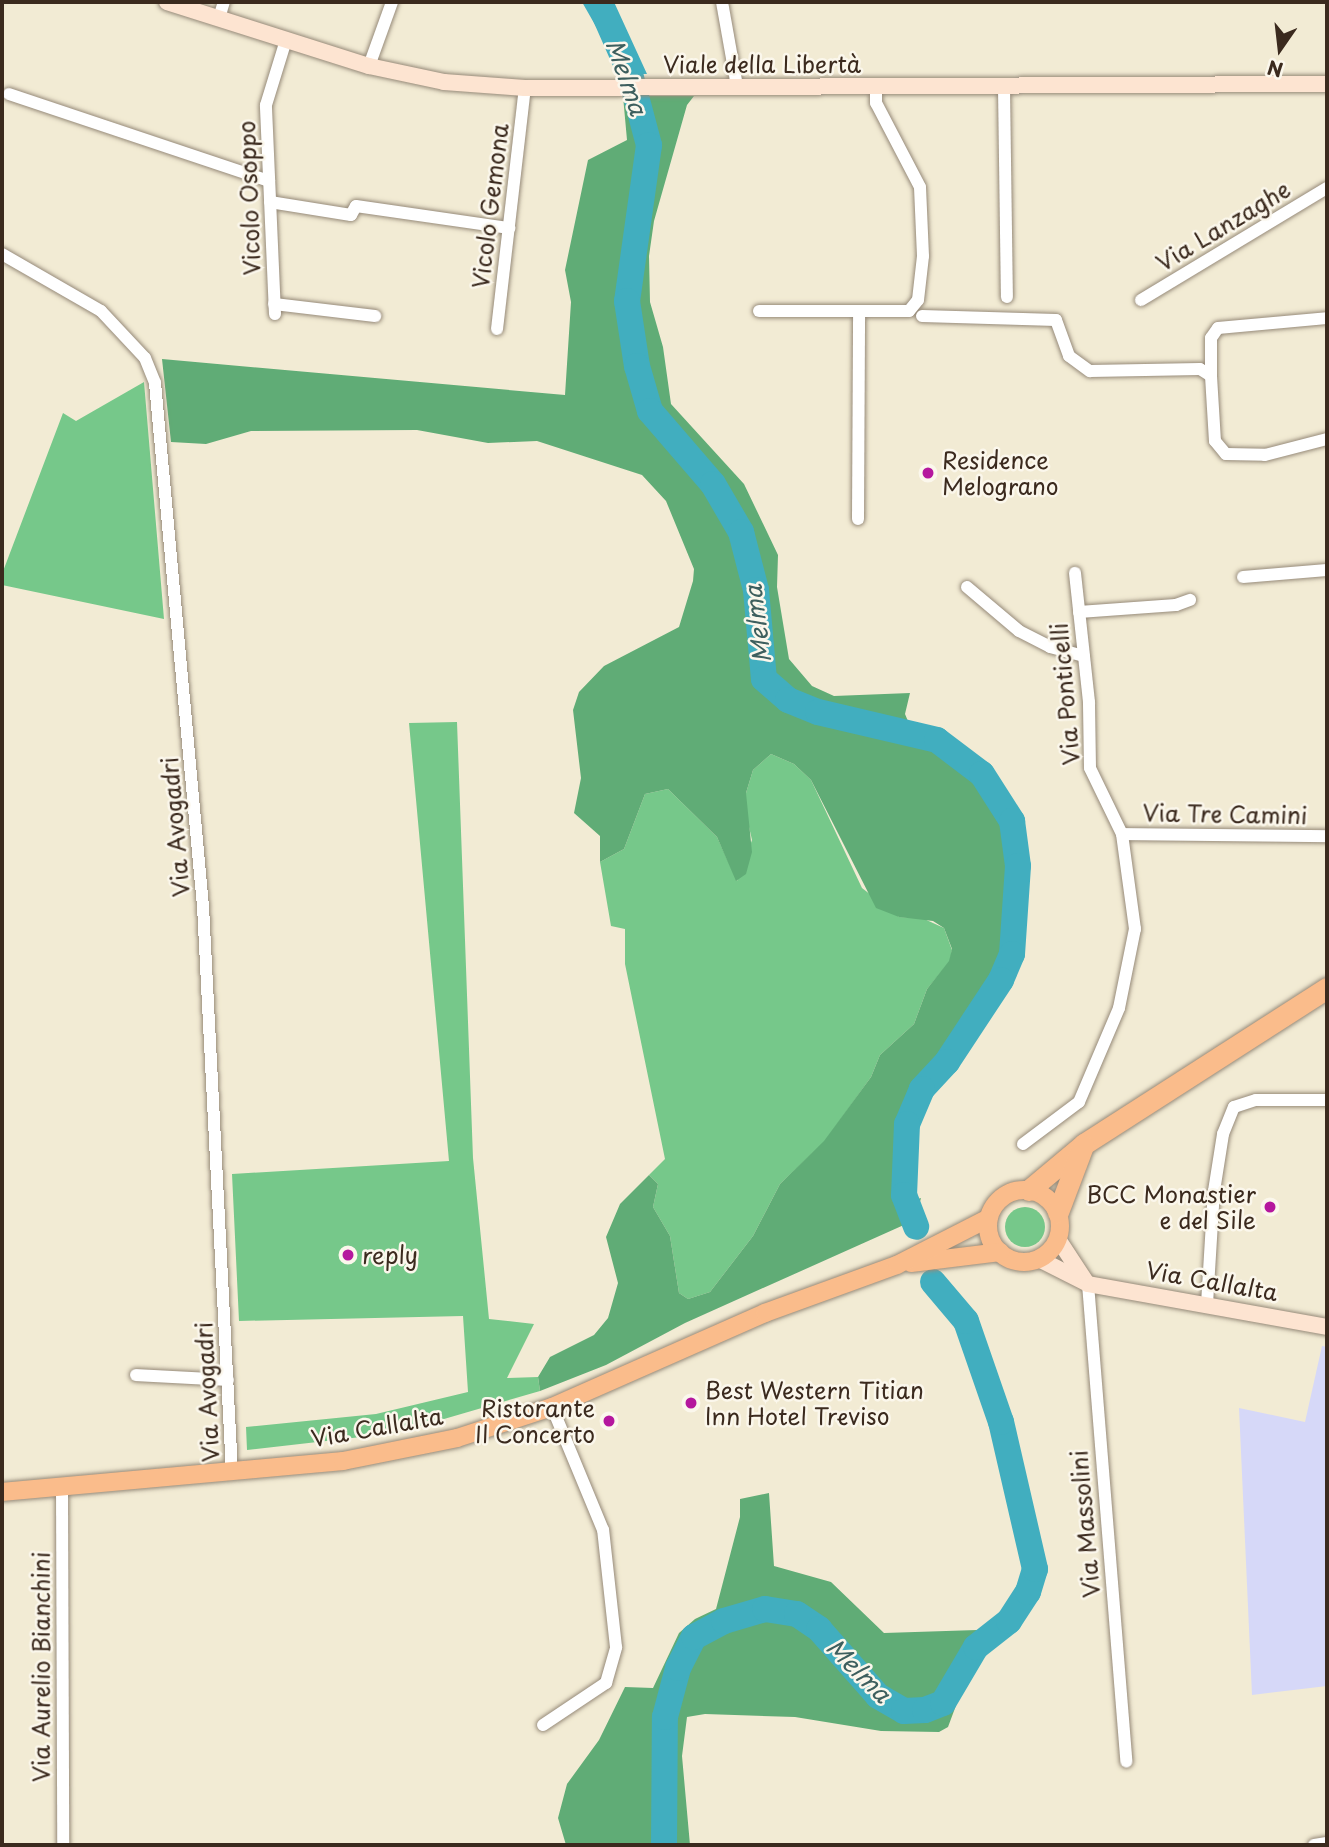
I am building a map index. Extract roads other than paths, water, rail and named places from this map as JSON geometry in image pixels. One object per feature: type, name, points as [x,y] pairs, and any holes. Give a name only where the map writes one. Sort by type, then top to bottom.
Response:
[{"type":"highway","points":[[1029,1190],[1084,1144],[1327,988]]},
{"type":"highway","points":[[1058,1212],[1084,1144]]},
{"type":"main road","points":[[1029,1190],[1044,1195],[1058,1212],[1058,1239],[1040,1259],[1015,1261],[1000,1252],[989,1233],[989,1218],[1004,1195],[1029,1190]]},
{"type":"main road","name":"Via Callalta","points":[[2,1492],[232,1474],[343,1461],[457,1438],[552,1407],[765,1313],[897,1265],[989,1218]]},
{"type":"main road","name":"Via Callalta","points":[[897,1265],[1000,1252]]},
{"type":"street","name":"Viale della Libertà","points":[[167,2],[221,10],[286,40],[369,66],[444,82],[525,88],[1004,88],[1327,83]]},
{"type":"street","points":[[369,66],[392,2]]},
{"type":"street","points":[[724,2],[737,86]]},
{"type":"street","name":"Vicolo Osoppo","points":[[286,40],[266,105],[274,309],[375,316]]},
{"type":"street","points":[[759,310],[909,311],[918,300],[923,256],[920,187],[876,103],[876,87]]},
{"type":"street","name":"Vicolo Gemona","points":[[497,329],[525,88]]},
{"type":"street","points":[[1004,88],[1007,297]]},
{"type":"street","points":[[9,94],[269,181]]},
{"type":"street","name":"Via Lanzaghe","points":[[1141,300],[1327,188]]},
{"type":"street","points":[[270,202],[351,215],[356,206],[509,229]]},
{"type":"street","name":"Via Avogadri","points":[[2,254],[101,311],[145,358],[155,383],[203,906],[232,1474]]},
{"type":"street","points":[[858,519],[859,311]]},
{"type":"street","points":[[922,316],[1056,320],[1069,356],[1085,370],[1200,369],[1211,376]]},
{"type":"street","points":[[1327,318],[1218,328],[1210,338],[1215,441],[1220,452],[1265,454],[1327,439]]},
{"type":"street","points":[[1242,577],[1327,570]]},
{"type":"street","name":"Via Ponticelli","points":[[1023,1144],[1079,1102],[1119,1008],[1135,929],[1122,834],[1090,768],[1084,656],[1075,573]]},
{"type":"street","points":[[967,587],[1019,631],[1050,647],[1084,656]]},
{"type":"street","points":[[1079,612],[1176,605],[1190,600]]},
{"type":"street","name":"Via Tre Camini","points":[[1122,834],[1327,836]]},
{"type":"street","points":[[1207,1304],[1214,1191],[1230,1113],[1234,1107],[1256,1100],[1327,1100]]},
{"type":"street","points":[[1058,1239],[1088,1284]]},
{"type":"street","name":"Via Callalta","points":[[1040,1259],[1088,1284],[1327,1327]]},
{"type":"street","name":"Via Massolini","points":[[1088,1284],[1126,1761]]},
{"type":"street","points":[[136,1375],[228,1380]]},
{"type":"street","points":[[543,1725],[606,1683],[616,1647],[603,1530],[552,1407]]},
{"type":"street","name":"Via Aurelio Bianchini","points":[[62,1488],[62,1845]]},
{"type":"street","points":[[1314,1845],[1327,1843]]},
{"type":"water","points":[[582,2],[614,2],[647,74],[618,74],[614,58]]},
{"type":"waterway","name":"Melma","points":[[599,2],[629,70],[649,145],[627,301],[637,366],[650,411],[713,484],[741,532],[756,590],[764,679],[788,700],[818,712],[937,740],[982,774],[1012,821],[1018,866],[1012,954],[1001,980],[947,1062],[922,1089],[907,1124],[904,1195],[916,1227]]},
{"type":"waterway","name":"Melma","points":[[664,1845],[665,1717],[678,1668],[694,1637],[724,1621],[765,1609],[797,1614],[819,1629],[878,1696],[904,1711],[925,1710],[943,1703],[976,1647],[1009,1621],[1028,1592],[1035,1569],[1001,1422],[966,1321],[933,1282]]},
{"type":"place","name":"Residence Melograno","points":[[928,473]]},
{"type":"place","name":"BCC Monastier e del Sile","points":[[1270,1207]]},
{"type":"place","name":"reply","points":[[348,1255]]},
{"type":"place","name":"Best Western Titian Inn Hotel Treviso","points":[[691,1403]]},
{"type":"place","name":"Ristorante Il Concerto","points":[[609,1421]]}]
